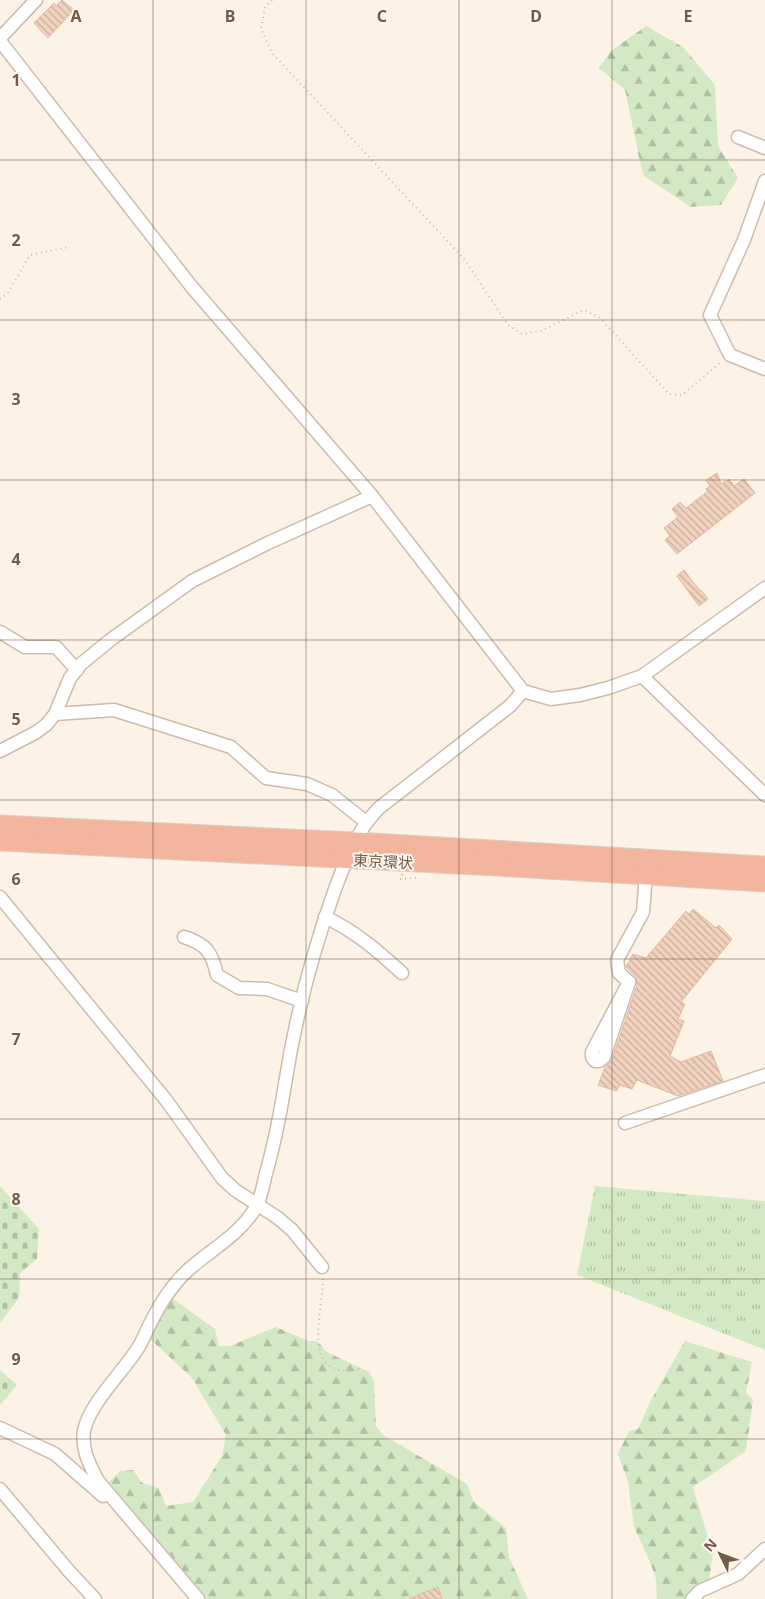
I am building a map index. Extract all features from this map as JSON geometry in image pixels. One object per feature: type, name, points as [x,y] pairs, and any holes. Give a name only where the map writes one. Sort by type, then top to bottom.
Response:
[{"type":"highway","name":"東京環状","points":[[0,825],[355,842],[765,866]]},
{"type":"highway","name":"東京環状","points":[[0,841],[646,874],[765,882]]},
{"type":"street","points":[[36,0],[1,38],[191,286],[372,496],[523,692],[551,700],[608,688],[642,676],[765,588]]},
{"type":"street","points":[[738,137],[765,148]]},
{"type":"street","points":[[765,181],[744,240],[710,315],[730,355],[765,369]]},
{"type":"street","points":[[0,751],[46,725],[54,714],[70,678],[81,664],[109,641],[192,581],[260,547],[372,496]]},
{"type":"street","points":[[0,632],[25,647],[56,647],[77,670]]},
{"type":"street","points":[[642,676],[765,795]]},
{"type":"street","points":[[198,1599],[98,1481],[87,1460],[83,1444],[84,1430],[91,1413],[139,1347],[164,1299],[174,1285],[187,1271],[235,1233],[246,1222],[257,1205],[273,1148],[290,1052],[302,1001],[325,917],[346,859],[366,822],[379,808],[510,706],[523,692]]},
{"type":"street","points":[[54,714],[114,710],[231,747],[266,778],[307,784],[332,796],[366,822]]},
{"type":"street","points":[[629,982],[619,973],[617,960],[643,912],[646,874]]},
{"type":"street","points":[[0,897],[166,1100],[222,1178],[235,1190],[278,1218],[292,1230],[322,1267]]},
{"type":"street","points":[[325,917],[370,944],[402,973]]},
{"type":"street","points":[[184,937],[195,940],[206,947],[214,961],[217,974],[239,988],[268,989],[302,1001]]},
{"type":"street","points":[[629,982],[604,1057],[599,1061],[595,1061],[592,1057],[592,1052],[629,982]]},
{"type":"street","points":[[625,1123],[765,1075]]},
{"type":"street","points":[[0,1428],[55,1454],[90,1486],[121,1510]]},
{"type":"street","points":[[0,1488],[68,1570],[95,1599]]},
{"type":"street","points":[[692,1599],[700,1591],[738,1574],[765,1549]]},
{"type":"path","points":[[272,0],[265,8],[261,30],[272,53],[465,260],[508,325],[522,334],[541,331],[584,310],[600,318],[669,394],[682,395],[730,355]]},
{"type":"path","points":[[0,299],[8,292],[30,255],[69,247]]},
{"type":"path","points":[[402,875],[406,835]]},
{"type":"path","points":[[322,1267],[323,1282],[319,1318],[319,1352],[327,1364],[338,1370],[362,1368]]},
{"type":"green space","points":[[646,26],[683,47],[715,85],[718,146],[738,178],[721,205],[691,207],[644,176],[625,90],[599,68],[611,51]]},
{"type":"green space","points":[[0,1186],[39,1229],[37,1259],[20,1273],[19,1298],[0,1323]]},
{"type":"green space","points":[[595,1186],[765,1201],[765,1350],[577,1275]]},
{"type":"green space","points":[[172,1298],[215,1329],[219,1346],[230,1346],[276,1327],[308,1341],[317,1341],[327,1352],[369,1372],[374,1382],[376,1426],[383,1435],[467,1484],[473,1501],[506,1528],[509,1557],[528,1599],[205,1599],[118,1496],[109,1482],[120,1471],[133,1470],[142,1483],[159,1488],[166,1506],[193,1502],[222,1456],[226,1435],[192,1378],[149,1338],[166,1303]]},
{"type":"green space","points":[[685,1341],[752,1362],[746,1393],[753,1400],[746,1451],[693,1487],[713,1554],[709,1581],[691,1599],[657,1599],[656,1579],[634,1527],[628,1482],[618,1454],[629,1431],[638,1429],[650,1402]]},
{"type":"green space","points":[[0,1370],[17,1385],[0,1405]]},
{"type":"building","points":[[62,0],[74,10],[48,38],[34,23],[54,3],[56,6]]},
{"type":"building","points":[[717,473],[721,484],[729,479],[734,486],[744,479],[755,493],[677,554],[665,540],[670,536],[664,528],[678,517],[672,509],[680,502],[686,508],[708,491],[706,489],[710,486],[706,480]]},
{"type":"building","points":[[684,570],[708,599],[699,606],[677,576]]},
{"type":"building","points":[[693,909],[716,928],[719,925],[732,939],[681,1002],[685,1004],[678,1019],[684,1021],[670,1056],[681,1062],[711,1051],[723,1081],[678,1096],[637,1080],[632,1089],[620,1085],[616,1091],[598,1085],[605,1067],[612,1060],[637,985],[636,977],[626,967],[633,954],[646,958],[686,911],[689,914]]},
{"type":"building","points":[[438,1587],[442,1599],[409,1599]]}]
